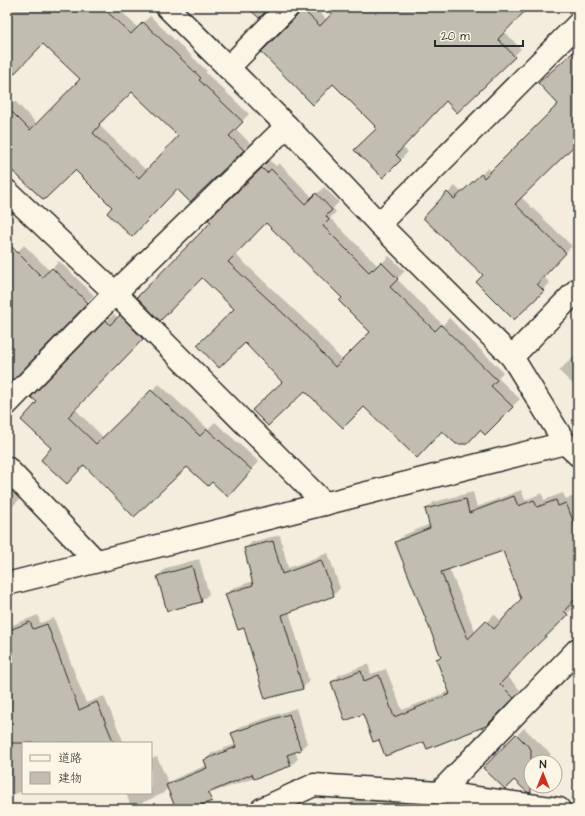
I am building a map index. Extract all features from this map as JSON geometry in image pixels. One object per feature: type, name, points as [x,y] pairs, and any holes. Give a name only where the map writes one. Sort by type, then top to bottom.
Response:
[{"type":"street","points":[[7,584],[325,504],[571,449],[512,357],[379,224],[287,126],[167,7]]},
{"type":"street","points":[[228,68],[288,7]]},
{"type":"street","points":[[379,224],[578,24]]},
{"type":"street","points":[[7,404],[115,293],[287,126]]},
{"type":"street","points":[[11,202],[115,293],[325,504]]},
{"type":"street","points":[[512,357],[578,289]]},
{"type":"street","points":[[7,468],[96,562]]},
{"type":"street","points":[[439,793],[578,650]]},
{"type":"street","points":[[262,809],[314,785],[439,793],[560,809]]},
{"type":"building","points":[[7,7],[102,7],[131,34],[143,22],[201,78],[199,80],[243,122],[229,136],[244,150],[190,202],[177,189],[132,237],[107,213],[112,207],[75,170],[44,200],[7,166],[7,107],[30,130],[80,79],[43,44],[7,81]],"holes":[[[132,92],[178,136],[139,178],[93,133],[100,125],[99,124]]]},
{"type":"building","points":[[247,7],[270,7],[259,18]]},
{"type":"building","points":[[300,7],[320,26],[338,7],[529,7],[498,39],[515,57],[457,113],[446,101],[396,155],[401,160],[383,178],[354,150],[376,129],[374,127],[375,126],[333,84],[313,105],[261,52],[297,16]]},
{"type":"building","points":[[578,48],[578,142],[515,204],[566,253],[537,284],[544,291],[514,320],[476,282],[483,275],[423,218],[447,192],[454,199],[481,174],[484,178],[558,104],[538,83]]},
{"type":"building","points":[[262,168],[267,173],[271,169],[305,204],[316,193],[332,210],[326,216],[329,220],[323,226],[369,272],[381,262],[398,279],[390,287],[435,331],[441,325],[497,380],[491,386],[513,407],[485,435],[480,430],[467,444],[456,444],[442,431],[417,458],[364,407],[343,428],[305,391],[268,426],[252,410],[282,382],[245,343],[219,368],[197,345],[234,309],[202,278],[160,321],[137,297],[211,222],[208,220]],"holes":[[[266,223],[342,298],[339,301],[370,332],[335,367],[299,328],[228,262]]]},
{"type":"building","points":[[7,242],[42,277],[52,268],[88,303],[12,381],[7,377]]},
{"type":"building","points":[[120,315],[143,339],[68,417],[96,444],[151,390],[200,436],[207,429],[252,470],[228,497],[212,482],[208,486],[187,467],[134,517],[84,465],[67,484],[41,460],[51,448],[21,420],[37,402],[31,397],[106,320],[110,325]]},
{"type":"building","points":[[514,496],[518,506],[534,500],[537,507],[556,500],[558,506],[566,503],[578,533],[578,596],[564,611],[568,615],[500,684],[514,698],[486,726],[427,749],[424,742],[385,756],[379,740],[373,742],[363,714],[345,721],[331,682],[361,671],[364,681],[379,675],[394,717],[450,694],[436,659],[441,657],[395,542],[430,528],[425,509],[466,499],[469,513]],"holes":[[[503,551],[521,599],[494,629],[486,621],[468,639],[441,572]]]},
{"type":"building","points":[[273,541],[282,574],[321,560],[334,596],[282,615],[303,689],[265,699],[244,628],[238,630],[225,594],[253,585],[244,548]]},
{"type":"building","points":[[192,566],[202,602],[167,611],[157,576]]},
{"type":"building","points":[[30,622],[33,629],[47,624],[79,710],[97,702],[114,742],[7,743],[7,631]]},
{"type":"building","points":[[289,714],[301,750],[287,755],[291,766],[254,779],[252,774],[208,793],[212,801],[192,809],[176,809],[166,785],[207,768],[204,760],[236,747],[231,733]]},
{"type":"building","points":[[516,734],[531,749],[531,754],[523,754],[523,788],[514,780],[505,789],[483,768]]}]
